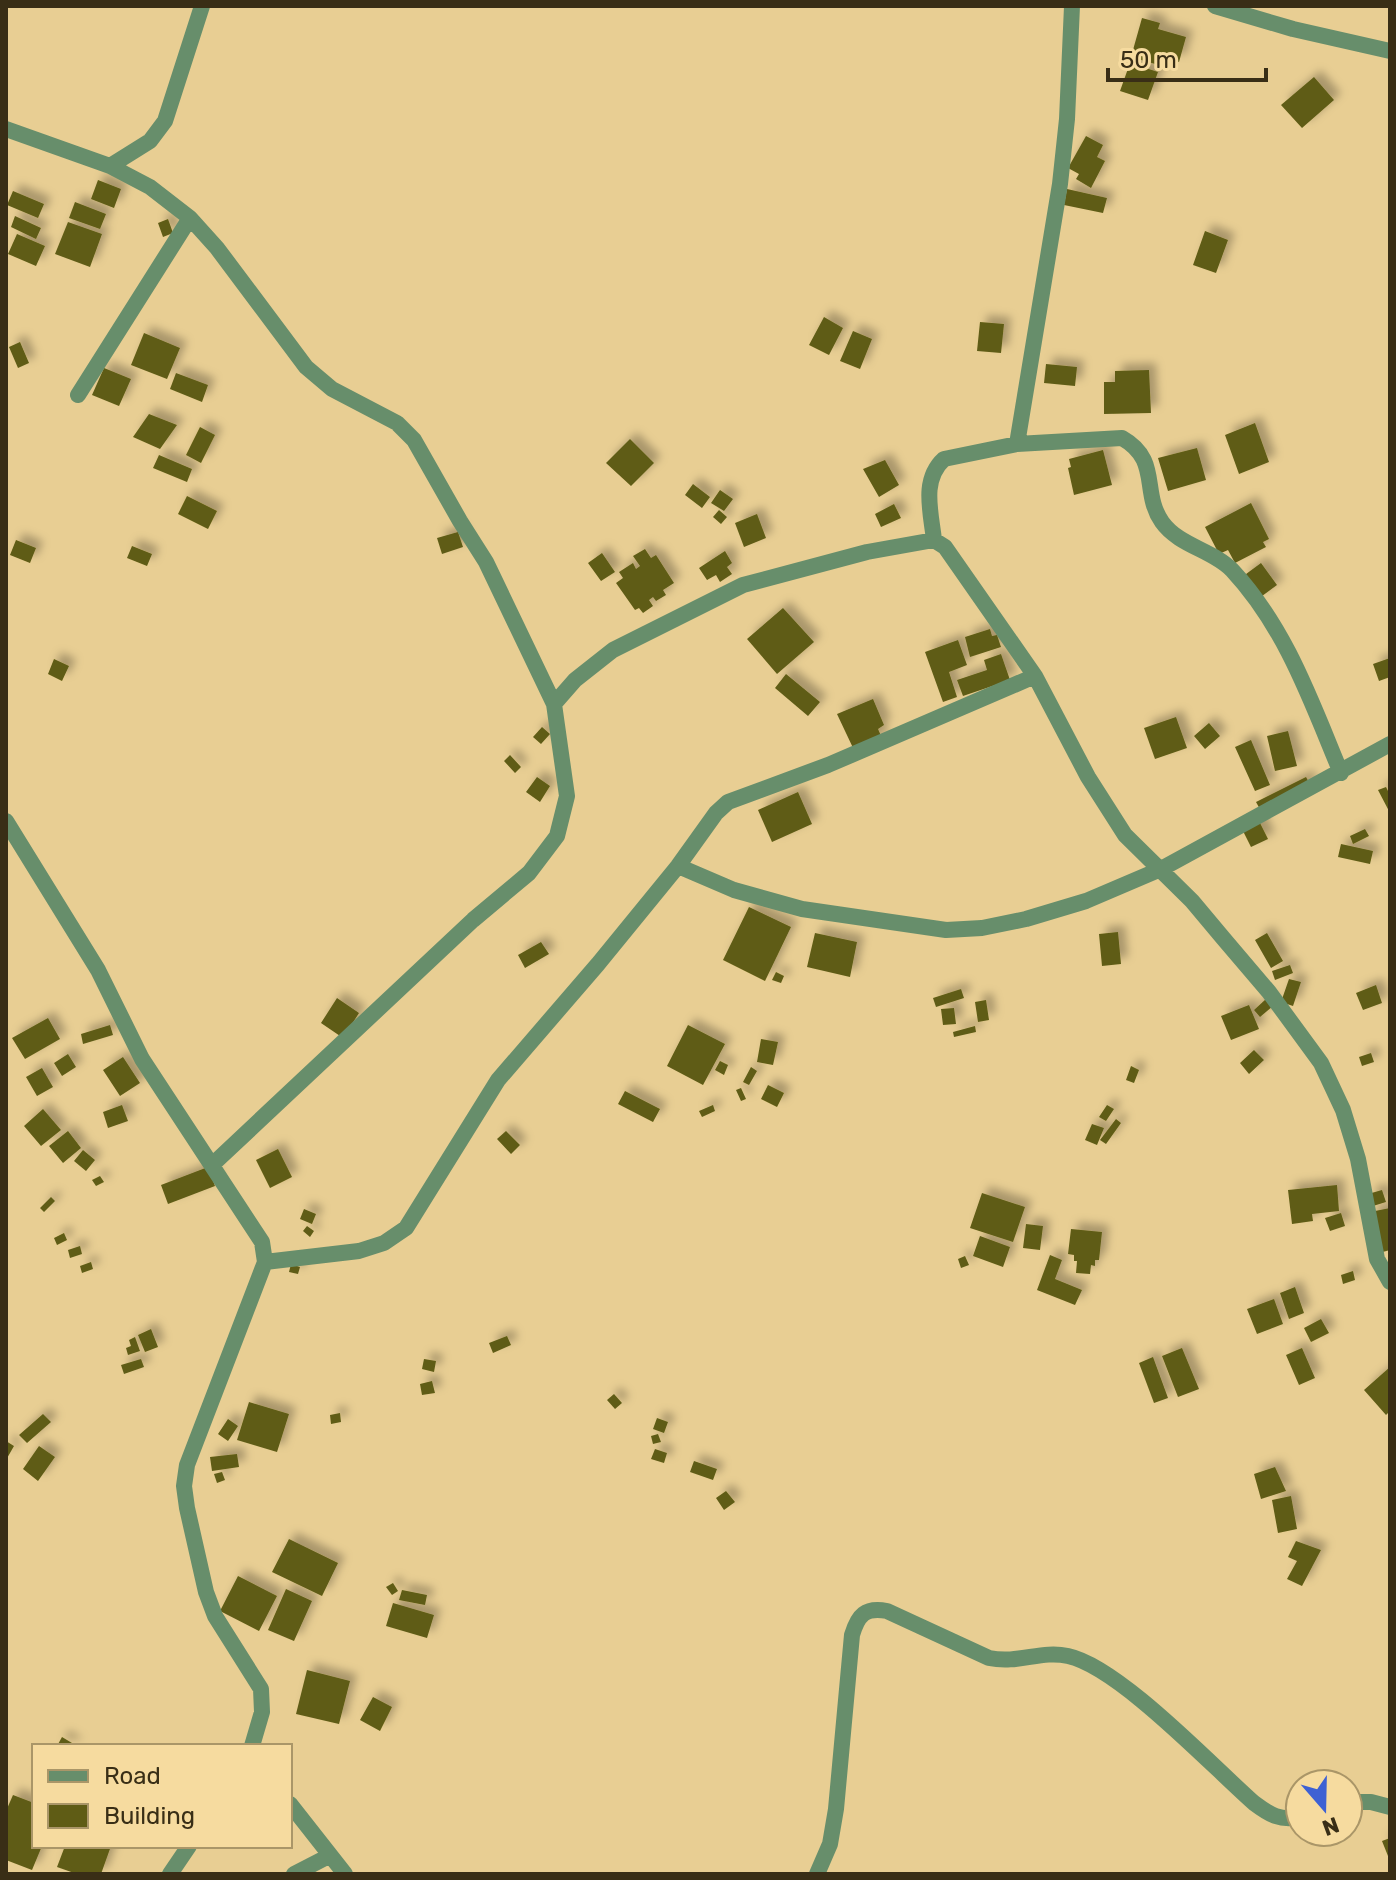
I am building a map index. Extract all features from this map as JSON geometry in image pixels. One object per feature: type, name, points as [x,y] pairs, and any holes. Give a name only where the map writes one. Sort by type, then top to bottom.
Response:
[{"type":"street","points":[[110,166],[150,141],[165,121],[202,6]]},
{"type":"street","points":[[1017,444],[1060,184],[1067,119],[1072,6]]},
{"type":"street","points":[[1215,6],[1293,29],[1390,51]]},
{"type":"street","points":[[6,129],[110,166],[150,187],[190,218],[217,248],[306,367],[332,389],[397,423],[414,440],[486,562],[554,704],[567,796],[557,836],[529,873],[473,920],[212,1165]]},
{"type":"street","points":[[78,395],[190,218]]},
{"type":"street","points":[[934,540],[929,483],[935,467],[944,459],[1017,444],[1122,438],[1144,455],[1162,522],[1181,538],[1228,566],[1254,593],[1278,630],[1341,773]]},
{"type":"street","points":[[554,704],[575,680],[613,650],[743,585],[867,552],[934,540],[945,547],[1035,676],[1104,804],[1125,835],[1192,901],[1269,992],[1321,1063],[1343,1110],[1358,1159],[1377,1259],[1390,1282]]},
{"type":"street","points":[[265,1262],[359,1251],[384,1243],[406,1228],[498,1080],[728,802],[828,765],[1035,676]]},
{"type":"street","points":[[678,866],[734,890],[802,909],[946,930],[982,928],[1086,901],[1161,869],[1390,744]]},
{"type":"street","points":[[6,821],[98,970],[149,1071],[262,1242],[265,1262],[187,1465],[184,1486],[200,1564],[215,1616],[261,1689],[262,1712],[253,1744]]},
{"type":"street","points":[[817,1874],[830,1844],[836,1809],[852,1635],[857,1618],[865,1611],[874,1609],[887,1611],[989,1658],[1007,1661],[1047,1654],[1069,1656],[1095,1669],[1133,1693],[1254,1803],[1271,1816],[1284,1818]]},
{"type":"street","points":[[1364,1802],[1390,1807]]},
{"type":"street","points":[[292,1807],[345,1874]]},
{"type":"street","points":[[170,1874],[188,1848]]},
{"type":"street","points":[[294,1874],[329,1856]]},
{"type":"building","points":[[1142,18],[1160,23],[1158,29],[1186,37],[1179,62],[1165,58],[1162,66],[1131,57]]},
{"type":"building","points":[[1130,63],[1158,72],[1148,100],[1120,91]]},
{"type":"building","points":[[1314,77],[1334,100],[1302,128],[1281,105]]},
{"type":"building","points":[[1086,136],[1103,145],[1097,157],[1105,161],[1091,188],[1076,179],[1079,174],[1068,168]]},
{"type":"building","points":[[98,180],[121,189],[114,208],[91,199]]},
{"type":"building","points":[[1067,189],[1107,198],[1103,213],[1064,205]]},
{"type":"building","points":[[13,191],[44,204],[38,218],[7,205]]},
{"type":"building","points":[[75,202],[106,214],[100,229],[69,218]]},
{"type":"building","points":[[15,216],[41,228],[36,239],[11,227]]},
{"type":"building","points":[[168,219],[173,233],[163,237],[158,223]]},
{"type":"building","points":[[68,222],[102,234],[90,267],[55,254]]},
{"type":"building","points":[[1205,231],[1228,240],[1216,273],[1193,265]]},
{"type":"building","points":[[17,234],[45,246],[36,266],[8,254]]},
{"type":"building","points":[[824,317],[843,328],[829,355],[809,345]]},
{"type":"building","points":[[980,322],[1004,324],[1001,353],[977,351]]},
{"type":"building","points":[[853,331],[872,339],[860,369],[840,361]]},
{"type":"building","points":[[144,333],[180,348],[167,379],[131,365]]},
{"type":"building","points":[[20,342],[29,363],[18,368],[9,347]]},
{"type":"building","points":[[1046,364],[1077,367],[1075,386],[1044,383]]},
{"type":"building","points":[[104,368],[131,379],[119,406],[92,395]]},
{"type":"building","points":[[1149,370],[1151,413],[1104,414],[1104,382],[1115,382],[1115,371]]},
{"type":"building","points":[[176,373],[208,385],[202,402],[170,389]]},
{"type":"building","points":[[149,414],[177,425],[160,449],[133,437]]},
{"type":"building","points":[[1255,423],[1269,462],[1239,474],[1225,435]]},
{"type":"building","points":[[200,427],[215,435],[201,463],[186,455]]},
{"type":"building","points":[[630,439],[654,463],[631,486],[606,463]]},
{"type":"building","points":[[1197,448],[1206,480],[1168,491],[1158,458]]},
{"type":"building","points":[[1103,450],[1112,485],[1074,495],[1069,459]]},
{"type":"building","points":[[159,455],[192,469],[187,482],[153,468]]},
{"type":"building","points":[[885,460],[899,485],[879,497],[863,469]]},
{"type":"building","points":[[693,484],[710,497],[702,508],[685,495]]},
{"type":"building","points":[[720,490],[733,499],[724,511],[711,503]]},
{"type":"building","points":[[187,496],[217,511],[208,529],[178,514]]},
{"type":"building","points":[[1251,503],[1269,539],[1263,542],[1266,547],[1235,563],[1228,550],[1219,554],[1205,527]]},
{"type":"building","points":[[894,504],[901,518],[881,527],[875,514]]},
{"type":"building","points":[[719,510],[727,517],[721,524],[713,517]]},
{"type":"building","points":[[757,514],[766,538],[744,547],[735,523]]},
{"type":"building","points":[[458,532],[463,547],[442,554],[437,538]]},
{"type":"building","points":[[16,540],[36,548],[30,563],[10,555]]},
{"type":"building","points":[[132,546],[152,554],[147,566],[127,558]]},
{"type":"building","points":[[645,549],[651,558],[656,555],[674,583],[663,590],[666,595],[656,601],[653,597],[649,600],[653,606],[643,613],[639,608],[635,610],[616,583],[623,578],[619,572],[633,563],[636,569],[640,566],[633,556]]},
{"type":"building","points":[[725,551],[732,563],[727,567],[732,574],[720,582],[716,575],[707,580],[699,568]]},
{"type":"building","points":[[602,553],[615,572],[601,581],[588,563]]},
{"type":"building","points":[[1261,563],[1277,585],[1258,599],[1242,577]]},
{"type":"building","points":[[783,608],[814,642],[777,674],[747,639]]},
{"type":"building","points":[[990,629],[992,636],[997,635],[1001,647],[970,657],[965,637]]},
{"type":"building","points":[[958,640],[967,665],[949,672],[957,697],[943,702],[925,652]]},
{"type":"building","points":[[1001,654],[1010,680],[963,696],[957,680],[987,670],[984,660]]},
{"type":"building","points":[[1390,658],[1390,677],[1379,681],[1373,664]]},
{"type":"building","points":[[54,659],[69,666],[62,681],[48,674]]},
{"type":"building","points":[[786,674],[820,702],[808,716],[775,688]]},
{"type":"building","points":[[873,699],[884,725],[878,729],[882,738],[854,750],[837,714]]},
{"type":"building","points":[[1176,717],[1187,748],[1155,759],[1144,728]]},
{"type":"building","points":[[1209,723],[1220,736],[1205,749],[1194,736]]},
{"type":"building","points":[[542,727],[550,734],[541,744],[533,737]]},
{"type":"building","points":[[1288,731],[1297,766],[1275,771],[1267,736]]},
{"type":"building","points":[[1251,740],[1270,785],[1255,791],[1235,747]]},
{"type":"building","points":[[510,755],[521,767],[515,773],[504,761]]},
{"type":"building","points":[[537,777],[550,786],[540,802],[526,792]]},
{"type":"building","points":[[1306,777],[1311,786],[1261,811],[1256,802]]},
{"type":"building","points":[[1386,787],[1390,795],[1390,813],[1378,790]]},
{"type":"building","points":[[798,792],[812,824],[772,842],[758,810]]},
{"type":"building","points":[[1258,819],[1268,839],[1251,847],[1241,827]]},
{"type":"building","points":[[1365,829],[1369,836],[1353,844],[1350,836]]},
{"type":"building","points":[[1341,844],[1373,851],[1370,864],[1338,857]]},
{"type":"building","points":[[749,907],[791,927],[765,981],[723,960]]},
{"type":"building","points":[[1118,932],[1121,964],[1102,966],[1099,934]]},
{"type":"building","points":[[815,933],[857,942],[850,977],[807,967]]},
{"type":"building","points":[[1267,933],[1283,961],[1271,968],[1255,940]]},
{"type":"building","points":[[541,942],[549,954],[525,968],[518,955]]},
{"type":"building","points":[[1290,965],[1293,973],[1275,980],[1272,971]]},
{"type":"building","points":[[776,972],[784,976],[781,983],[772,980]]},
{"type":"building","points":[[1289,979],[1301,982],[1293,1006],[1281,1002]]},
{"type":"building","points":[[1376,985],[1382,1003],[1363,1010],[1356,993]]},
{"type":"building","points":[[961,989],[964,998],[936,1007],[933,998]]},
{"type":"building","points":[[337,998],[359,1013],[343,1038],[321,1023]]},
{"type":"building","points":[[1266,999],[1273,1006],[1260,1017],[1254,1010]]},
{"type":"building","points":[[986,1000],[989,1020],[978,1022],[975,1002]]},
{"type":"building","points":[[1249,1005],[1259,1029],[1231,1040],[1221,1016]]},
{"type":"building","points":[[954,1008],[956,1024],[943,1025],[941,1009]]},
{"type":"building","points":[[48,1018],[60,1039],[25,1059],[12,1038]]},
{"type":"building","points":[[110,1025],[113,1035],[83,1044],[81,1034]]},
{"type":"building","points":[[688,1025],[725,1044],[703,1085],[667,1066]]},
{"type":"building","points":[[975,1026],[976,1032],[954,1037],[953,1032]]},
{"type":"building","points":[[761,1039],[778,1042],[773,1065],[757,1062]]},
{"type":"building","points":[[1254,1050],[1264,1060],[1249,1074],[1240,1063]]},
{"type":"building","points":[[1371,1053],[1374,1062],[1362,1066],[1359,1057]]},
{"type":"building","points":[[68,1054],[76,1067],[62,1076],[54,1063]]},
{"type":"building","points":[[123,1057],[140,1083],[120,1096],[103,1070]]},
{"type":"building","points":[[720,1061],[728,1065],[724,1075],[715,1070]]},
{"type":"building","points":[[1131,1066],[1139,1070],[1134,1083],[1126,1080]]},
{"type":"building","points":[[751,1067],[757,1071],[749,1085],[743,1082]]},
{"type":"building","points":[[42,1068],[53,1087],[37,1096],[26,1077]]},
{"type":"building","points":[[768,1085],[784,1093],[777,1107],[761,1099]]},
{"type":"building","points":[[741,1088],[746,1099],[741,1101],[736,1090]]},
{"type":"building","points":[[625,1091],[660,1109],[653,1122],[618,1104]]},
{"type":"building","points":[[122,1105],[128,1121],[108,1128],[103,1112]]},
{"type":"building","points":[[713,1105],[715,1111],[702,1117],[699,1111]]},
{"type":"building","points":[[1107,1105],[1114,1109],[1106,1121],[1099,1117]]},
{"type":"building","points":[[43,1109],[61,1130],[41,1146],[24,1126]]},
{"type":"building","points":[[1116,1119],[1121,1123],[1106,1144],[1100,1140]]},
{"type":"building","points":[[1092,1124],[1104,1128],[1097,1145],[1085,1140]]},
{"type":"building","points":[[68,1131],[81,1148],[63,1163],[49,1146]]},
{"type":"building","points":[[506,1131],[520,1145],[511,1154],[497,1139]]},
{"type":"building","points":[[278,1149],[292,1177],[270,1188],[256,1160]]},
{"type":"building","points":[[83,1150],[95,1160],[86,1171],[74,1161]]},
{"type":"building","points":[[208,1167],[215,1186],[168,1204],[161,1185]]},
{"type":"building","points":[[100,1176],[104,1182],[96,1186],[92,1180]]},
{"type":"building","points":[[1337,1185],[1339,1211],[1312,1214],[1313,1221],[1292,1224],[1288,1190]]},
{"type":"building","points":[[1382,1190],[1386,1202],[1373,1206],[1368,1194]]},
{"type":"building","points":[[982,1193],[1025,1207],[1013,1242],[970,1228]]},
{"type":"building","points":[[51,1197],[55,1201],[44,1212],[40,1208]]},
{"type":"building","points":[[1390,1208],[1390,1250],[1379,1253],[1370,1212]]},
{"type":"building","points":[[304,1209],[316,1214],[312,1224],[300,1219]]},
{"type":"building","points":[[1341,1213],[1345,1226],[1330,1231],[1325,1218]]},
{"type":"building","points":[[1026,1224],[1043,1226],[1040,1250],[1023,1248]]},
{"type":"building","points":[[307,1226],[314,1231],[310,1237],[303,1231]]},
{"type":"building","points":[[1071,1229],[1102,1232],[1099,1260],[1095,1260],[1095,1266],[1091,1265],[1090,1274],[1076,1273],[1077,1261],[1074,1261],[1074,1255],[1068,1254]]},
{"type":"building","points":[[64,1233],[67,1240],[57,1245],[54,1238]]},
{"type":"building","points":[[980,1236],[1010,1247],[1003,1267],[973,1256]]},
{"type":"building","points":[[80,1246],[82,1254],[70,1258],[68,1250]]},
{"type":"building","points":[[1050,1255],[1062,1260],[1055,1279],[1082,1290],[1075,1305],[1037,1290]]},
{"type":"building","points":[[965,1256],[969,1265],[961,1268],[958,1259]]},
{"type":"building","points":[[91,1262],[93,1269],[82,1273],[80,1266]]},
{"type":"building","points":[[291,1264],[300,1267],[298,1274],[289,1272]]},
{"type":"building","points":[[1353,1271],[1355,1280],[1343,1284],[1341,1275]]},
{"type":"building","points":[[1295,1287],[1304,1313],[1289,1319],[1280,1293]]},
{"type":"building","points":[[1274,1299],[1283,1324],[1257,1334],[1247,1309]]},
{"type":"building","points":[[1321,1319],[1329,1333],[1311,1342],[1304,1328]]},
{"type":"building","points":[[151,1329],[158,1347],[145,1352],[138,1335]]},
{"type":"building","points":[[507,1336],[511,1345],[493,1353],[489,1343]]},
{"type":"building","points":[[135,1337],[140,1351],[128,1355],[126,1348],[131,1346],[129,1340]]},
{"type":"building","points":[[1182,1348],[1199,1389],[1178,1397],[1162,1356]]},
{"type":"building","points":[[1302,1348],[1315,1378],[1299,1385],[1286,1355]]},
{"type":"building","points":[[1153,1357],[1168,1398],[1154,1403],[1139,1363]]},
{"type":"building","points":[[141,1359],[144,1367],[124,1374],[121,1365]]},
{"type":"building","points":[[424,1359],[436,1361],[434,1372],[422,1369]]},
{"type":"building","points":[[1390,1367],[1390,1411],[1386,1415],[1364,1390]]},
{"type":"building","points":[[432,1381],[435,1393],[422,1395],[420,1384]]},
{"type":"building","points":[[614,1394],[622,1403],[615,1409],[607,1400]]},
{"type":"building","points":[[249,1402],[289,1414],[277,1452],[237,1440]]},
{"type":"building","points":[[340,1413],[341,1422],[331,1424],[330,1415]]},
{"type":"building","points":[[43,1414],[51,1422],[27,1443],[19,1435]]},
{"type":"building","points":[[657,1418],[668,1422],[664,1433],[653,1429]]},
{"type":"building","points":[[228,1419],[238,1426],[228,1441],[218,1434]]},
{"type":"building","points":[[658,1434],[661,1442],[653,1444],[651,1436]]},
{"type":"building","points":[[6,1441],[14,1446],[6,1460]]},
{"type":"building","points":[[39,1446],[55,1457],[38,1481],[23,1469]]},
{"type":"building","points":[[655,1449],[667,1453],[664,1463],[651,1459]]},
{"type":"building","points":[[237,1454],[239,1467],[212,1471],[210,1457]]},
{"type":"building","points":[[694,1461],[717,1469],[713,1480],[690,1472]]},
{"type":"building","points":[[1275,1467],[1286,1491],[1261,1499],[1254,1474]]},
{"type":"building","points":[[222,1472],[225,1480],[217,1483],[214,1474]]},
{"type":"building","points":[[726,1491],[735,1502],[724,1510],[716,1498]]},
{"type":"building","points":[[1291,1496],[1297,1529],[1278,1533],[1272,1500]]},
{"type":"building","points":[[289,1539],[338,1563],[322,1596],[272,1572]]},
{"type":"building","points":[[1296,1541],[1321,1550],[1302,1586],[1287,1579],[1297,1561],[1288,1557]]},
{"type":"building","points":[[238,1576],[277,1596],[259,1631],[220,1611]]},
{"type":"building","points":[[393,1583],[398,1591],[392,1595],[386,1587]]},
{"type":"building","points":[[286,1589],[312,1601],[294,1641],[268,1630]]},
{"type":"building","points":[[402,1590],[427,1595],[425,1605],[399,1600]]},
{"type":"building","points":[[393,1603],[434,1615],[427,1638],[386,1626]]},
{"type":"building","points":[[307,1670],[350,1681],[339,1724],[296,1714]]},
{"type":"building","points":[[373,1697],[392,1707],[380,1731],[360,1720]]},
{"type":"building","points":[[62,1737],[74,1744],[58,1744]]},
{"type":"building","points":[[13,1795],[32,1802],[32,1848],[41,1848],[32,1870],[6,1860],[6,1811]]},
{"type":"building","points":[[1390,1838],[1390,1861],[1382,1841]]},
{"type":"building","points":[[64,1848],[110,1848],[101,1874],[77,1874],[57,1867]]}]
